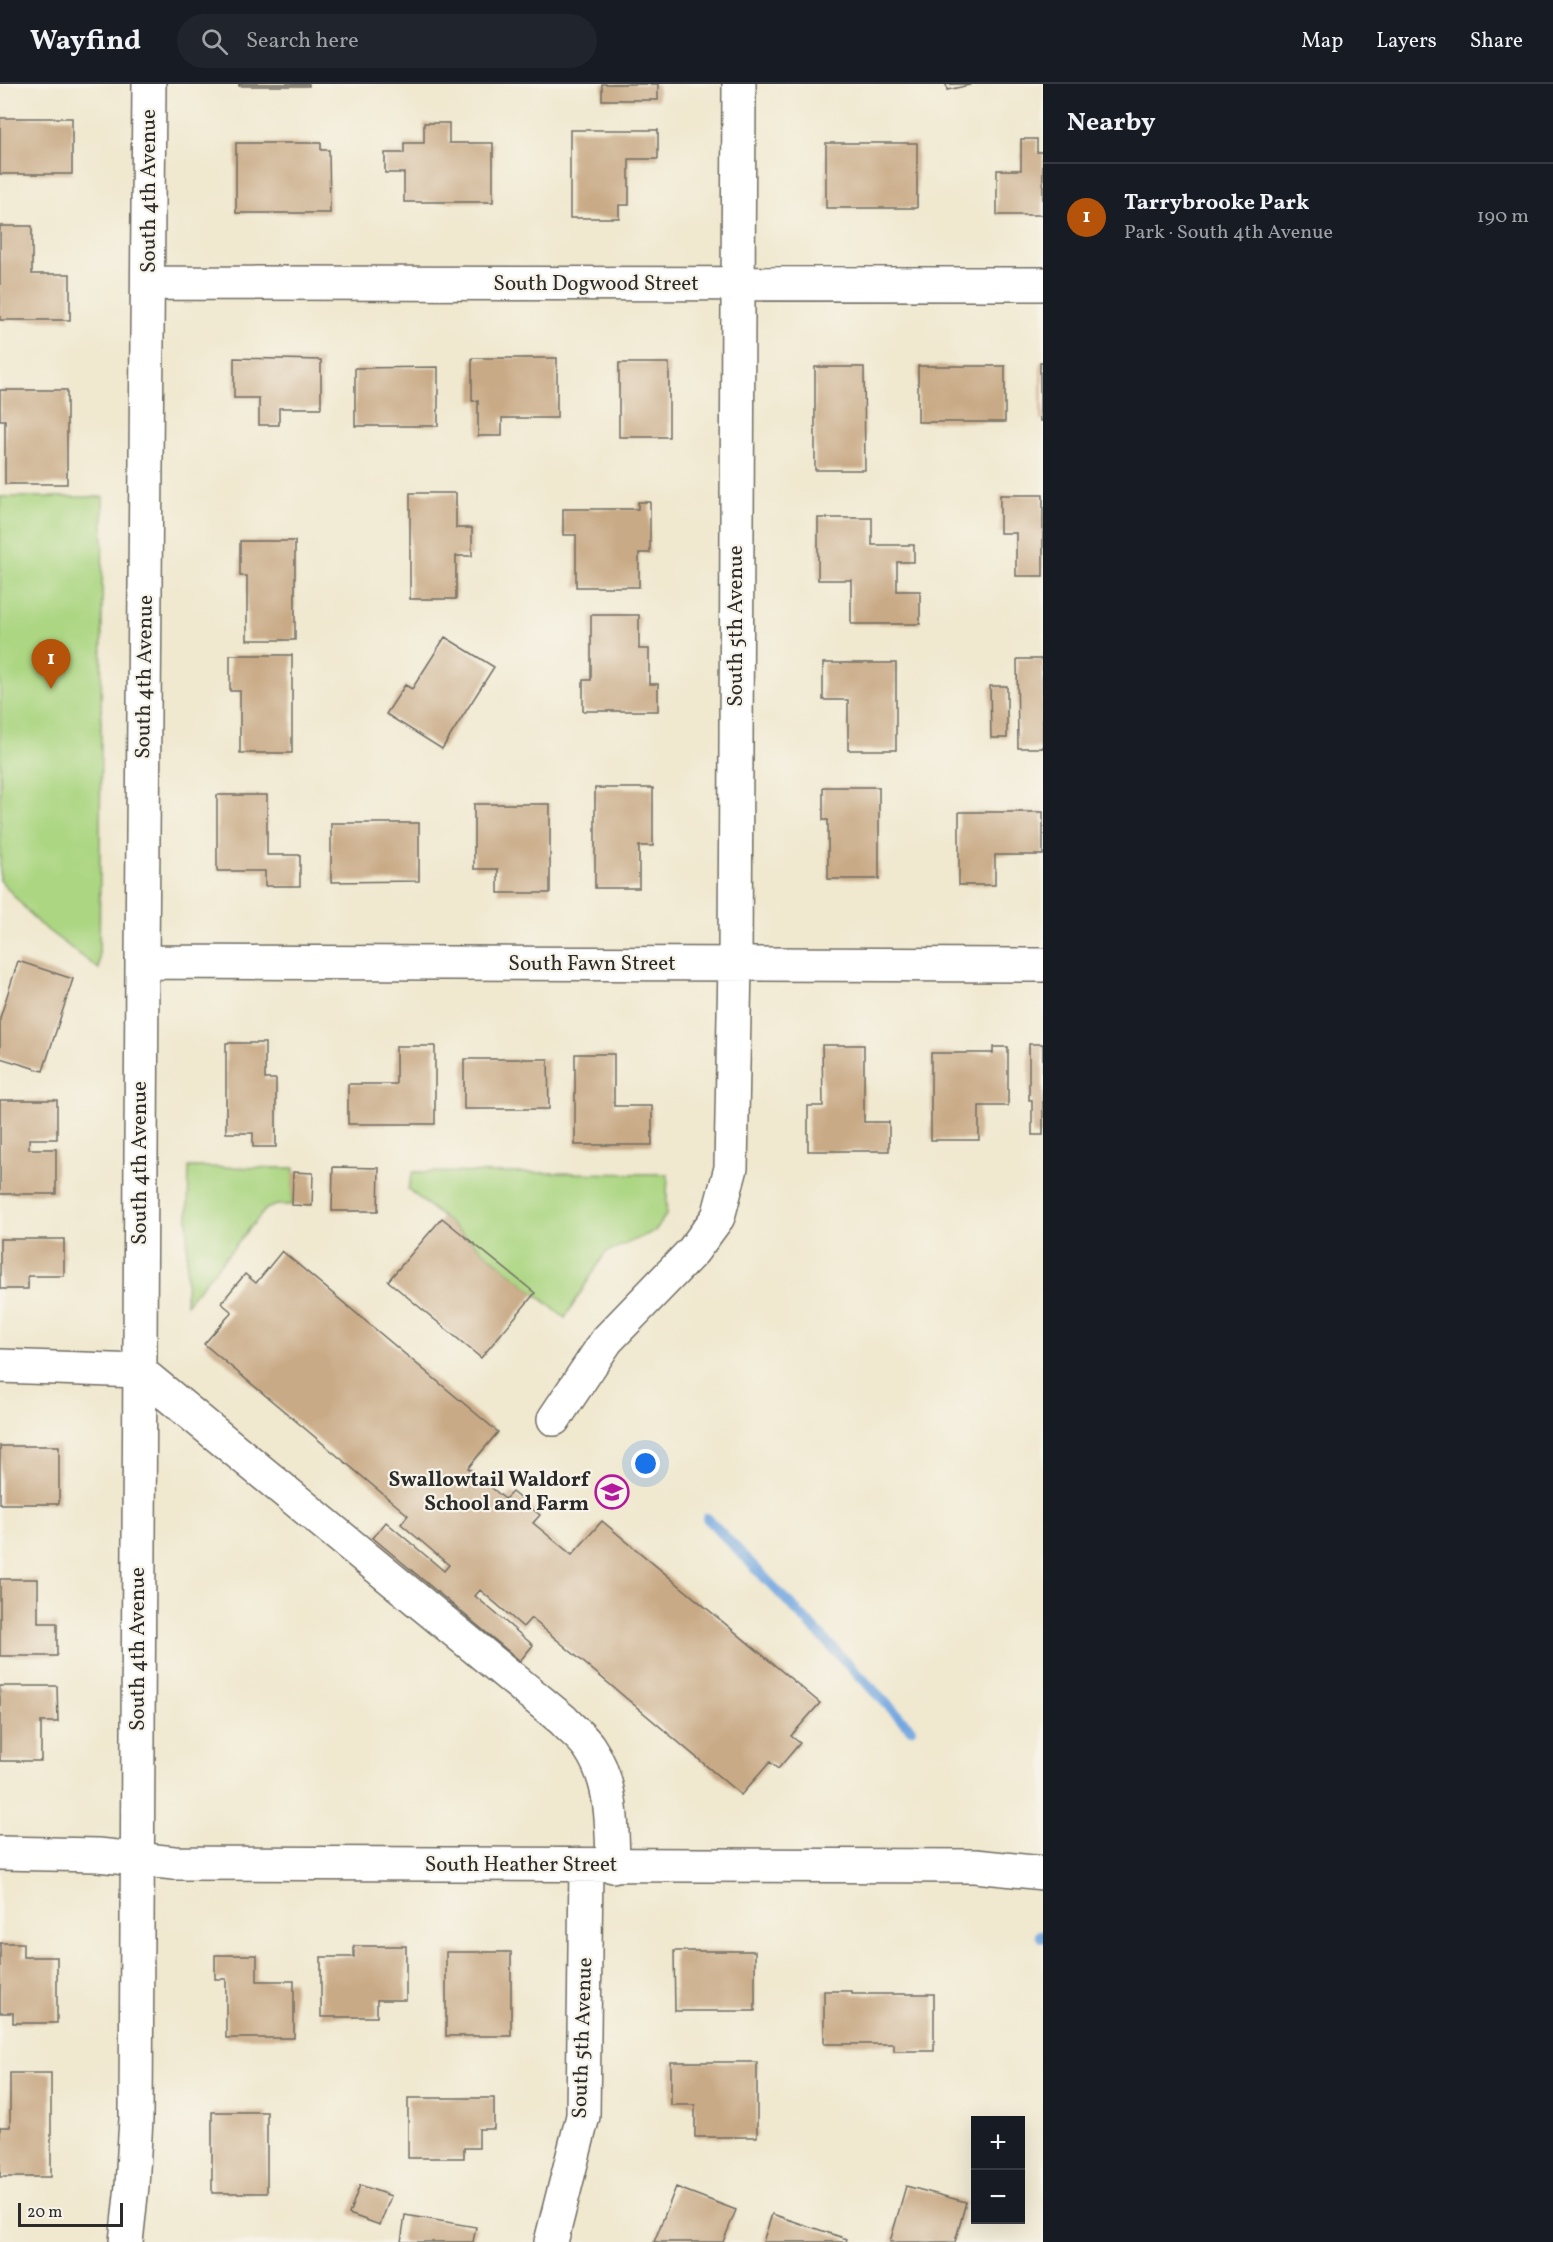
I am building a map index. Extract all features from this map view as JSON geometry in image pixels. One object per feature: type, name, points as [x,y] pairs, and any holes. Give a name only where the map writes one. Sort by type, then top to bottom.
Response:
[{"type":"street","name":"South 4th Avenue","points":[[126,2242],[136,2119],[149,84]]},
{"type":"street","name":"South 5th Avenue","points":[[554,1419],[607,1340],[693,1251],[718,1217],[731,1168],[735,964],[739,84]]},
{"type":"street","name":"South Dogwood Street","points":[[148,283],[1043,284]]},
{"type":"street","name":"South Fawn Street","points":[[142,962],[1043,965]]},
{"type":"street","points":[[0,1366],[139,1371]]},
{"type":"street","name":"South 5th Avenue","points":[[139,1371],[562,1720],[589,1747],[605,1780],[612,1818],[600,1866],[583,2116],[551,2242]]},
{"type":"street","name":"South Heather Street","points":[[0,1853],[98,1855],[174,1863],[975,1866],[1043,1873]]},
{"type":"green space","points":[[0,497],[103,497],[99,969],[38,923],[0,880]]},
{"type":"green space","points":[[189,1167],[294,1168],[292,1205],[277,1205],[266,1209],[186,1304]]},
{"type":"green space","points":[[413,1172],[668,1174],[666,1215],[655,1231],[605,1253],[565,1318],[408,1189]]},
{"type":"building","points":[[239,84],[309,84],[309,86],[239,86]]},
{"type":"building","points":[[602,84],[658,84],[658,100],[602,100]]},
{"type":"building","points":[[946,84],[970,84],[970,85],[947,90]]},
{"type":"building","points":[[0,118],[72,118],[72,174],[0,174]]},
{"type":"building","points":[[424,123],[449,123],[449,143],[493,143],[493,202],[404,202],[404,173],[385,173],[385,153],[404,153],[404,143],[424,143]]},
{"type":"building","points":[[570,130],[658,130],[658,159],[629,159],[629,205],[619,205],[619,218],[570,218]]},
{"type":"building","points":[[1021,139],[1037,139],[1037,152],[1043,152],[1043,215],[997,215],[997,170],[1021,170]]},
{"type":"building","points":[[236,143],[321,143],[321,150],[329,150],[330,213],[236,213]]},
{"type":"building","points":[[826,143],[917,143],[917,208],[826,208]]},
{"type":"building","points":[[0,226],[32,226],[32,274],[70,274],[70,320],[0,320]]},
{"type":"building","points":[[234,358],[321,360],[321,408],[279,408],[279,425],[259,425],[259,398],[234,398]]},
{"type":"building","points":[[472,358],[557,358],[557,418],[502,418],[502,436],[478,436],[478,401],[472,401]]},
{"type":"building","points":[[1040,362],[1043,362],[1043,421],[1040,421]]},
{"type":"building","points":[[619,363],[669,363],[669,437],[619,437]]},
{"type":"building","points":[[918,366],[1005,366],[1005,422],[918,422]]},
{"type":"building","points":[[438,367],[438,426],[355,426],[355,368]]},
{"type":"building","points":[[815,367],[864,367],[865,470],[815,470]]},
{"type":"building","points":[[0,390],[67,390],[67,484],[5,484],[5,420],[0,420]]},
{"type":"building","points":[[410,493],[456,493],[456,528],[472,528],[472,556],[456,556],[456,599],[410,599]]},
{"type":"building","points":[[1000,495],[1043,495],[1043,576],[1016,576],[1016,533],[1000,533]]},
{"type":"building","points":[[638,502],[650,502],[650,553],[639,553],[639,587],[576,587],[576,535],[563,535],[563,509],[638,509]]},
{"type":"building","points":[[818,518],[872,518],[872,545],[914,545],[914,562],[897,562],[897,591],[920,591],[920,624],[851,624],[851,580],[818,580]]},
{"type":"building","points":[[240,541],[295,541],[295,640],[247,640],[247,576],[240,576]]},
{"type":"building","points":[[591,615],[639,615],[639,649],[649,649],[649,684],[658,684],[658,711],[583,711],[583,680],[591,680]]},
{"type":"building","points":[[445,637],[494,667],[442,749],[386,714],[405,685],[412,689]]},
{"type":"building","points":[[230,655],[292,655],[292,753],[240,753],[240,691],[230,691]]},
{"type":"building","points":[[1017,659],[1043,659],[1043,748],[1018,748]]},
{"type":"building","points":[[823,663],[896,663],[896,750],[848,750],[848,700],[823,700]]},
{"type":"building","points":[[990,686],[1007,686],[1007,738],[991,738]]},
{"type":"building","points":[[823,787],[879,787],[879,879],[828,879],[828,820],[823,820]]},
{"type":"building","points":[[595,788],[653,788],[653,846],[639,846],[639,888],[595,888]]},
{"type":"building","points":[[217,795],[267,795],[267,855],[300,855],[300,886],[265,886],[265,871],[217,871]]},
{"type":"building","points":[[474,804],[550,804],[550,893],[498,893],[498,869],[474,869]]},
{"type":"building","points":[[959,812],[1043,812],[1043,855],[995,855],[995,885],[959,885]]},
{"type":"building","points":[[331,823],[419,823],[419,881],[331,882]]},
{"type":"building","points":[[18,961],[73,979],[43,1071],[0,1058],[0,1018]]},
{"type":"building","points":[[226,1043],[265,1043],[265,1079],[276,1079],[276,1147],[253,1147],[253,1133],[226,1133]]},
{"type":"building","points":[[1029,1044],[1043,1044],[1043,1135],[1032,1135],[1032,1100],[1029,1100]]},
{"type":"building","points":[[822,1045],[864,1045],[864,1122],[889,1122],[889,1151],[808,1151],[808,1106],[823,1106]]},
{"type":"building","points":[[396,1046],[435,1046],[435,1124],[348,1124],[348,1084],[396,1084]]},
{"type":"building","points":[[993,1047],[1008,1047],[1008,1106],[979,1106],[979,1140],[931,1140],[931,1053],[993,1053]]},
{"type":"building","points":[[575,1054],[614,1054],[614,1106],[652,1106],[652,1145],[575,1145]]},
{"type":"building","points":[[464,1059],[548,1059],[549,1109],[464,1109]]},
{"type":"building","points":[[0,1100],[57,1100],[57,1139],[29,1139],[29,1149],[56,1149],[56,1194],[0,1194]]},
{"type":"building","points":[[333,1167],[379,1168],[378,1211],[332,1211]]},
{"type":"building","points":[[293,1172],[313,1173],[312,1206],[292,1205]]},
{"type":"building","points":[[442,1218],[535,1293],[481,1358],[388,1281]]},
{"type":"building","points":[[0,1239],[64,1239],[64,1276],[28,1276],[28,1289],[0,1289]]},
{"type":"building","points":[[282,1251],[498,1432],[468,1468],[505,1499],[512,1492],[540,1515],[533,1523],[572,1555],[602,1521],[820,1703],[791,1736],[800,1743],[778,1769],[770,1762],[741,1795],[531,1618],[523,1627],[480,1590],[475,1596],[533,1645],[520,1661],[373,1538],[386,1522],[444,1571],[449,1565],[401,1524],[408,1515],[204,1344],[232,1312],[221,1303],[245,1274],[256,1283]]},
{"type":"building","points":[[0,1446],[59,1446],[59,1504],[0,1504]]},
{"type":"building","points":[[0,1579],[38,1579],[38,1623],[57,1623],[57,1656],[0,1656]]},
{"type":"building","points":[[0,1686],[57,1686],[58,1722],[41,1722],[41,1761],[0,1761]]},
{"type":"building","points":[[0,1943],[23,1943],[23,1957],[57,1957],[57,2023],[13,2023],[13,2013],[0,2013]]},
{"type":"building","points":[[354,1946],[406,1946],[406,2000],[377,2000],[377,2017],[321,2017],[321,1957],[354,1957]]},
{"type":"building","points":[[674,1951],[755,1951],[755,2011],[675,2011]]},
{"type":"building","points":[[446,1952],[511,1952],[511,2036],[446,2036]]},
{"type":"building","points":[[215,1955],[257,1955],[257,1981],[294,1981],[294,2038],[226,2038],[226,1979],[215,1979]]},
{"type":"building","points":[[824,1991],[852,1991],[852,1994],[934,1994],[934,2051],[894,2051],[894,2044],[824,2044]]},
{"type":"building","points":[[671,2062],[757,2062],[757,2137],[695,2137],[695,2105],[671,2105]]},
{"type":"building","points":[[10,2073],[51,2073],[51,2177],[0,2177],[0,2127],[10,2127]]},
{"type":"building","points":[[408,2098],[494,2098],[494,2129],[479,2129],[479,2148],[464,2148],[464,2158],[408,2158]]},
{"type":"building","points":[[212,2112],[267,2112],[267,2193],[212,2193]]},
{"type":"building","points":[[360,2185],[391,2196],[380,2225],[349,2214]]},
{"type":"building","points":[[906,2186],[966,2202],[955,2242],[890,2242]]},
{"type":"building","points":[[676,2187],[736,2210],[723,2242],[654,2242]]},
{"type":"building","points":[[772,2214],[847,2239],[846,2242],[763,2242]]},
{"type":"building","points":[[405,2215],[476,2227],[473,2242],[401,2242]]},
{"type":"waterway","points":[[707,1518],[911,1729]]},
{"type":"waterway","points":[[1040,1935],[1043,1938]]},
{"type":"place","name":"Tarrybrooke Park","points":[[51,689]]},
{"type":"place","name":"Swallowtail Waldorf School and Farm","points":[[612,1492]]}]
